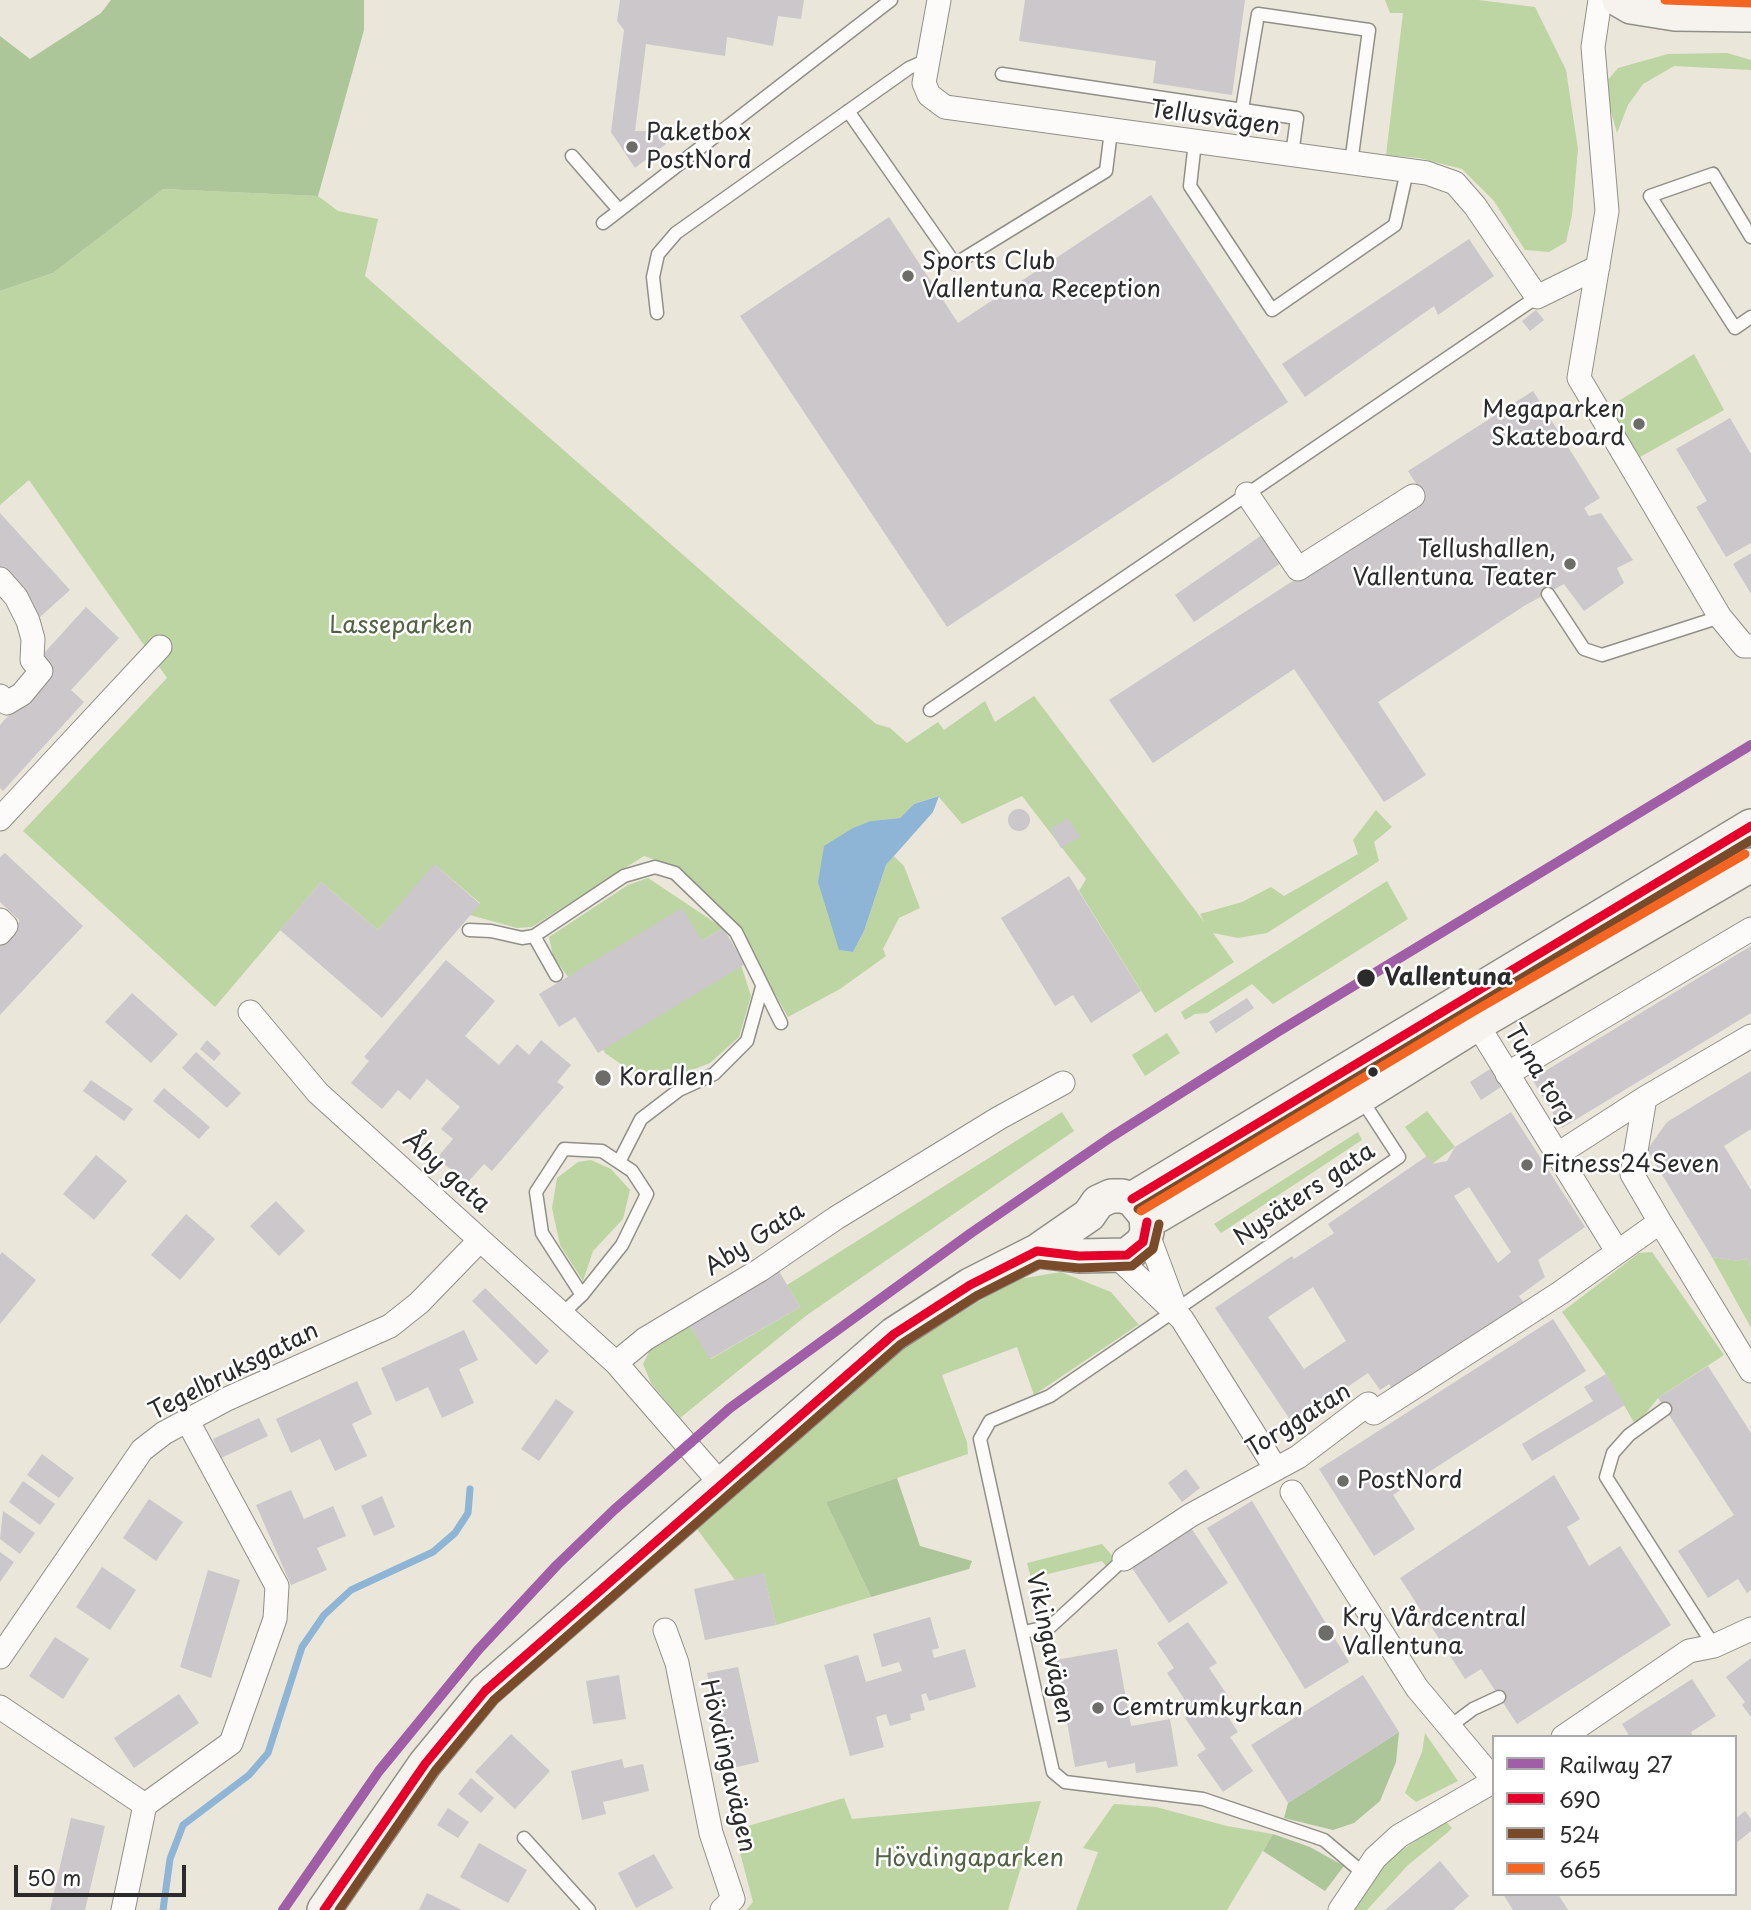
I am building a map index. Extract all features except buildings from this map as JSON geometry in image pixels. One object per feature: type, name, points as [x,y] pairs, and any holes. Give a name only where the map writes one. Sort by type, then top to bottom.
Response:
[{"type":"street","name":"Tellusvägen","points":[[939,0],[923,83],[929,95],[945,107],[1407,171],[1455,183],[1475,206],[1536,297]]},
{"type":"street","points":[[1601,0],[1592,47],[1607,211],[1579,378],[1720,617],[1747,646]]},
{"type":"street","points":[[1619,0],[1631,7],[1675,13],[1751,15]]},
{"type":"street","points":[[1536,297],[1598,267]]},
{"type":"street","points":[[1247,494],[1298,569],[1413,496]]},
{"type":"street","points":[[0,579],[16,597],[27,621],[33,639],[32,660],[41,671],[22,694],[7,703],[0,696]]},
{"type":"street","points":[[0,819],[160,647]]},
{"type":"street","points":[[1142,1218],[1751,826]]},
{"type":"street","points":[[1142,1218],[1360,1097],[1478,1024],[1751,865]]},
{"type":"street","points":[[0,920],[6,926],[0,933]]},
{"type":"street","points":[[1507,1074],[1751,929]]},
{"type":"street","name":"Åby gata","points":[[250,1012],[318,1093],[616,1363]]},
{"type":"street","name":"Tuna torg","points":[[1478,1024],[1558,1154],[1609,1256]]},
{"type":"street","name":"Tuna torg","points":[[1558,1154],[1644,1098],[1751,1036]]},
{"type":"street","name":"Aby Gata","points":[[616,1363],[645,1339],[772,1263],[846,1212],[999,1118],[1063,1083]]},
{"type":"street","points":[[1644,1098],[1632,1174],[1751,1371]]},
{"type":"street","points":[[324,1910],[425,1764],[485,1691],[894,1334],[970,1285],[1037,1251],[1088,1215],[1098,1202],[1111,1196],[1142,1218],[1175,1310],[1271,1461]]},
{"type":"street","points":[[1088,1215],[1088,1235],[1097,1249],[1111,1256],[1175,1310]]},
{"type":"street","points":[[1037,1251],[1079,1256],[1127,1255],[1143,1242],[1142,1218]]},
{"type":"street","points":[[1609,1256],[1660,1223]]},
{"type":"street","name":"Tegelbruksgatan","points":[[0,1657],[142,1450],[187,1420],[390,1326],[419,1303],[480,1240]]},
{"type":"street","name":"Torggatan","points":[[1124,1559],[1201,1508],[1298,1457],[1368,1404],[1374,1413],[1560,1293],[1609,1256]]},
{"type":"street","points":[[616,1363],[722,1484]]},
{"type":"street","points":[[123,1910],[145,1805],[231,1743],[275,1619],[277,1586],[187,1420]]},
{"type":"street","points":[[1292,1492],[1416,1688],[1492,1778]]},
{"type":"street","points":[[1566,1735],[1689,1651],[1714,1646],[1751,1629]]},
{"type":"street","name":"Hövdingavägen","points":[[665,1630],[677,1663],[711,1833],[733,1899],[722,1910]]},
{"type":"street","points":[[0,1707],[145,1805]]},
{"type":"street","points":[[1340,1910],[1363,1873],[1399,1836],[1492,1781]]},
{"type":"lane","points":[[603,223],[891,0]]},
{"type":"lane","points":[[1242,109],[1258,14],[1369,30],[1351,163]]},
{"type":"lane","points":[[657,313],[653,277],[658,254],[677,233],[909,68],[927,60]]},
{"type":"lane","points":[[1002,74],[1297,118],[1292,155]]},
{"type":"lane","points":[[848,111],[955,264],[1106,171],[1111,131]]},
{"type":"lane","points":[[1195,142],[1190,186],[1272,310],[1395,225],[1407,171]]},
{"type":"lane","points":[[572,156],[619,210]]},
{"type":"lane","points":[[1750,319],[1735,328],[1650,196],[1713,174],[1751,237]]},
{"type":"lane","points":[[930,710],[1536,297]]},
{"type":"lane","points":[[1548,594],[1584,649],[1602,655],[1720,617]]},
{"type":"lane","points":[[468,930],[491,931],[522,938],[534,936],[624,876],[655,867],[675,873],[736,932],[780,1023]]},
{"type":"lane","points":[[534,936],[556,975]]},
{"type":"lane","points":[[619,1162],[641,1119],[679,1090],[714,1074],[747,1041],[762,987]]},
{"type":"lane","name":"Nysäters gata","points":[[1175,1310],[1399,1157],[1360,1097]]},
{"type":"lane","points":[[563,1313],[582,1295],[622,1245],[647,1194],[632,1171],[601,1150],[564,1149],[536,1192],[542,1233],[582,1295]]},
{"type":"lane","name":"Vikingavägen","points":[[1175,1310],[1050,1396],[990,1421],[980,1439],[1053,1773],[1066,1782],[1203,1799],[1324,1840],[1363,1873]]},
{"type":"lane","points":[[1665,1409],[1629,1436],[1612,1453],[1606,1477],[1714,1646]]},
{"type":"lane","name":"Torggatan","points":[[1024,1632],[1051,1626],[1124,1559]]},
{"type":"lane","points":[[1449,1727],[1473,1709],[1499,1697]]},
{"type":"lane","points":[[524,1838],[589,1910]]},
{"type":"green space","points":[[111,0],[364,0],[364,30],[318,196],[163,189],[53,273],[0,291],[0,36],[30,59],[101,13]]},
{"type":"green space","points":[[1385,0],[1478,0],[1535,7],[1566,70],[1578,149],[1572,215],[1566,242],[1549,252],[1525,250],[1494,201],[1462,169],[1419,158],[1386,155],[1403,13],[1390,13]]},
{"type":"green space","points":[[1727,53],[1751,60],[1751,70],[1674,66],[1643,84],[1628,105],[1617,133],[1610,108],[1608,80],[1618,68],[1668,54]]},
{"type":"green space","name":"Lasseparken","points":[[163,189],[318,196],[338,211],[378,219],[365,276],[876,724],[890,728],[907,743],[938,722],[944,730],[985,701],[995,722],[1034,696],[1204,922],[1200,914],[1242,902],[1271,887],[1284,896],[1358,854],[1353,840],[1376,810],[1392,827],[1374,842],[1379,861],[1267,933],[1238,938],[1213,933],[1234,962],[1155,1013],[1079,891],[1086,879],[1022,796],[962,824],[938,796],[914,804],[900,818],[871,821],[839,950],[853,952],[864,931],[886,865],[894,856],[904,866],[920,908],[899,918],[883,949],[886,956],[840,989],[788,1017],[737,927],[672,866],[644,856],[532,927],[517,928],[470,915],[480,903],[435,865],[378,930],[321,882],[215,1007],[23,831],[167,678],[29,480],[0,505],[0,291],[53,273]]},
{"type":"green space","points":[[1694,354],[1724,410],[1640,457],[1609,407]]},
{"type":"green space","points":[[648,878],[723,928],[702,941],[568,977],[553,956],[549,937],[628,885]]},
{"type":"green space","points":[[1387,881],[1408,919],[1273,1004],[1252,984],[1207,1013],[1195,1014],[1185,1020],[1181,1012]]},
{"type":"green space","points":[[739,959],[751,996],[739,1037],[710,1063],[679,1075],[649,1075],[631,1071],[605,1053],[600,1043]]},
{"type":"green space","points":[[1167,1033],[1180,1053],[1145,1076],[1132,1055]]},
{"type":"green space","points":[[1427,1111],[1455,1147],[1432,1164],[1405,1127]]},
{"type":"green space","points":[[1062,1112],[1074,1131],[807,1315],[680,1418],[651,1383],[643,1364],[650,1350],[689,1324],[711,1359],[800,1307],[787,1285]]},
{"type":"green space","points":[[1358,1132],[1362,1140],[1221,1233],[1214,1224]]},
{"type":"green space","points":[[591,1160],[611,1169],[630,1190],[623,1219],[593,1251],[583,1281],[560,1245],[552,1208],[557,1178],[578,1162]]},
{"type":"green space","points":[[1652,1252],[1724,1355],[1658,1398],[1636,1426],[1606,1374],[1562,1312],[1639,1253]]},
{"type":"green space","points":[[1712,1257],[1738,1261],[1746,1258],[1751,1266],[1751,1328]]},
{"type":"green space","points":[[1061,1272],[1111,1292],[1145,1332],[1138,1325],[1034,1395],[1017,1347],[942,1375],[967,1442],[968,1454],[826,1502],[871,1597],[776,1625],[764,1574],[735,1580],[697,1529],[898,1352],[1013,1280]]},
{"type":"green space","points":[[897,1478],[920,1546],[972,1561],[969,1569],[871,1597],[826,1502]]},
{"type":"green space","points":[[1102,1544],[1116,1560],[1107,1567],[1102,1561],[1031,1578],[1027,1563]]},
{"type":"green space","points":[[1399,1732],[1396,1762],[1380,1801],[1354,1823],[1333,1830],[1284,1818],[1288,1803]]},
{"type":"green space","points":[[1425,1733],[1458,1781],[1416,1802],[1405,1793],[1422,1752]]},
{"type":"green space","name":"Hövdingaparken","points":[[844,1798],[852,1819],[1041,1801],[1008,1910],[746,1910],[753,1902],[734,1830]]},
{"type":"green space","points":[[1114,1804],[1156,1807],[1227,1826],[1273,1834],[1227,1910],[1076,1910],[1098,1852],[1083,1848]]},
{"type":"green space","points":[[1444,1820],[1452,1828],[1447,1833],[1407,1866],[1367,1910],[1354,1910],[1368,1885],[1390,1859]]},
{"type":"green space","points":[[1273,1834],[1310,1847],[1344,1866],[1325,1891],[1263,1851]]},
{"type":"water","points":[[939,796],[933,812],[886,865],[864,931],[853,952],[839,950],[818,882],[824,846],[853,828],[871,821],[900,818],[914,804]]},
{"type":"waterway","points":[[163,1910],[170,1859],[183,1825],[249,1775],[268,1753],[302,1647],[324,1615],[351,1590],[433,1552],[455,1533],[468,1513],[470,1489]]},
{"type":"rail line","name":"27","points":[[283,1910],[379,1771],[478,1650],[557,1565],[614,1510],[730,1408],[971,1233],[1111,1137],[1279,1031],[1751,745]]},
{"type":"transit line","name":"665","points":[[1665,0],[1751,3]]},
{"type":"transit line","name":"690","points":[[1132,1199],[1751,826]]},
{"type":"transit line","name":"524","points":[[1138,1209],[1751,840]]},
{"type":"transit line","name":"665","points":[[1141,1211],[1471,1013],[1745,854]]},
{"type":"transit line","name":"690","points":[[324,1910],[425,1764],[485,1691],[894,1334],[970,1285],[1037,1251],[1079,1256],[1127,1255],[1143,1242],[1147,1222]]},
{"type":"transit line","name":"524","points":[[339,1910],[435,1771],[494,1700],[901,1344],[976,1296],[1039,1264],[1079,1268],[1132,1266],[1153,1249],[1159,1224]]},
{"type":"place","name":"Paketbox PostNord","points":[[632,147]]},
{"type":"place","name":"Sports Club Vallentuna Reception","points":[[908,276]]},
{"type":"place","name":"Megaparken Skateboard","points":[[1639,424]]},
{"type":"place","name":"Tellushallen, Vallentuna Teater","points":[[1570,564]]},
{"type":"place","name":"Vallentuna","points":[[1366,978]]},
{"type":"place","name":"Korallen","points":[[603,1078]]},
{"type":"place","name":"Fitness24Seven","points":[[1527,1165]]},
{"type":"place","name":"PostNord","points":[[1343,1481]]},
{"type":"place","name":"Kry Vårdcentral Vallentuna","points":[[1326,1633]]},
{"type":"place","name":"Cemtrumkyrkan","points":[[1098,1708]]}]
